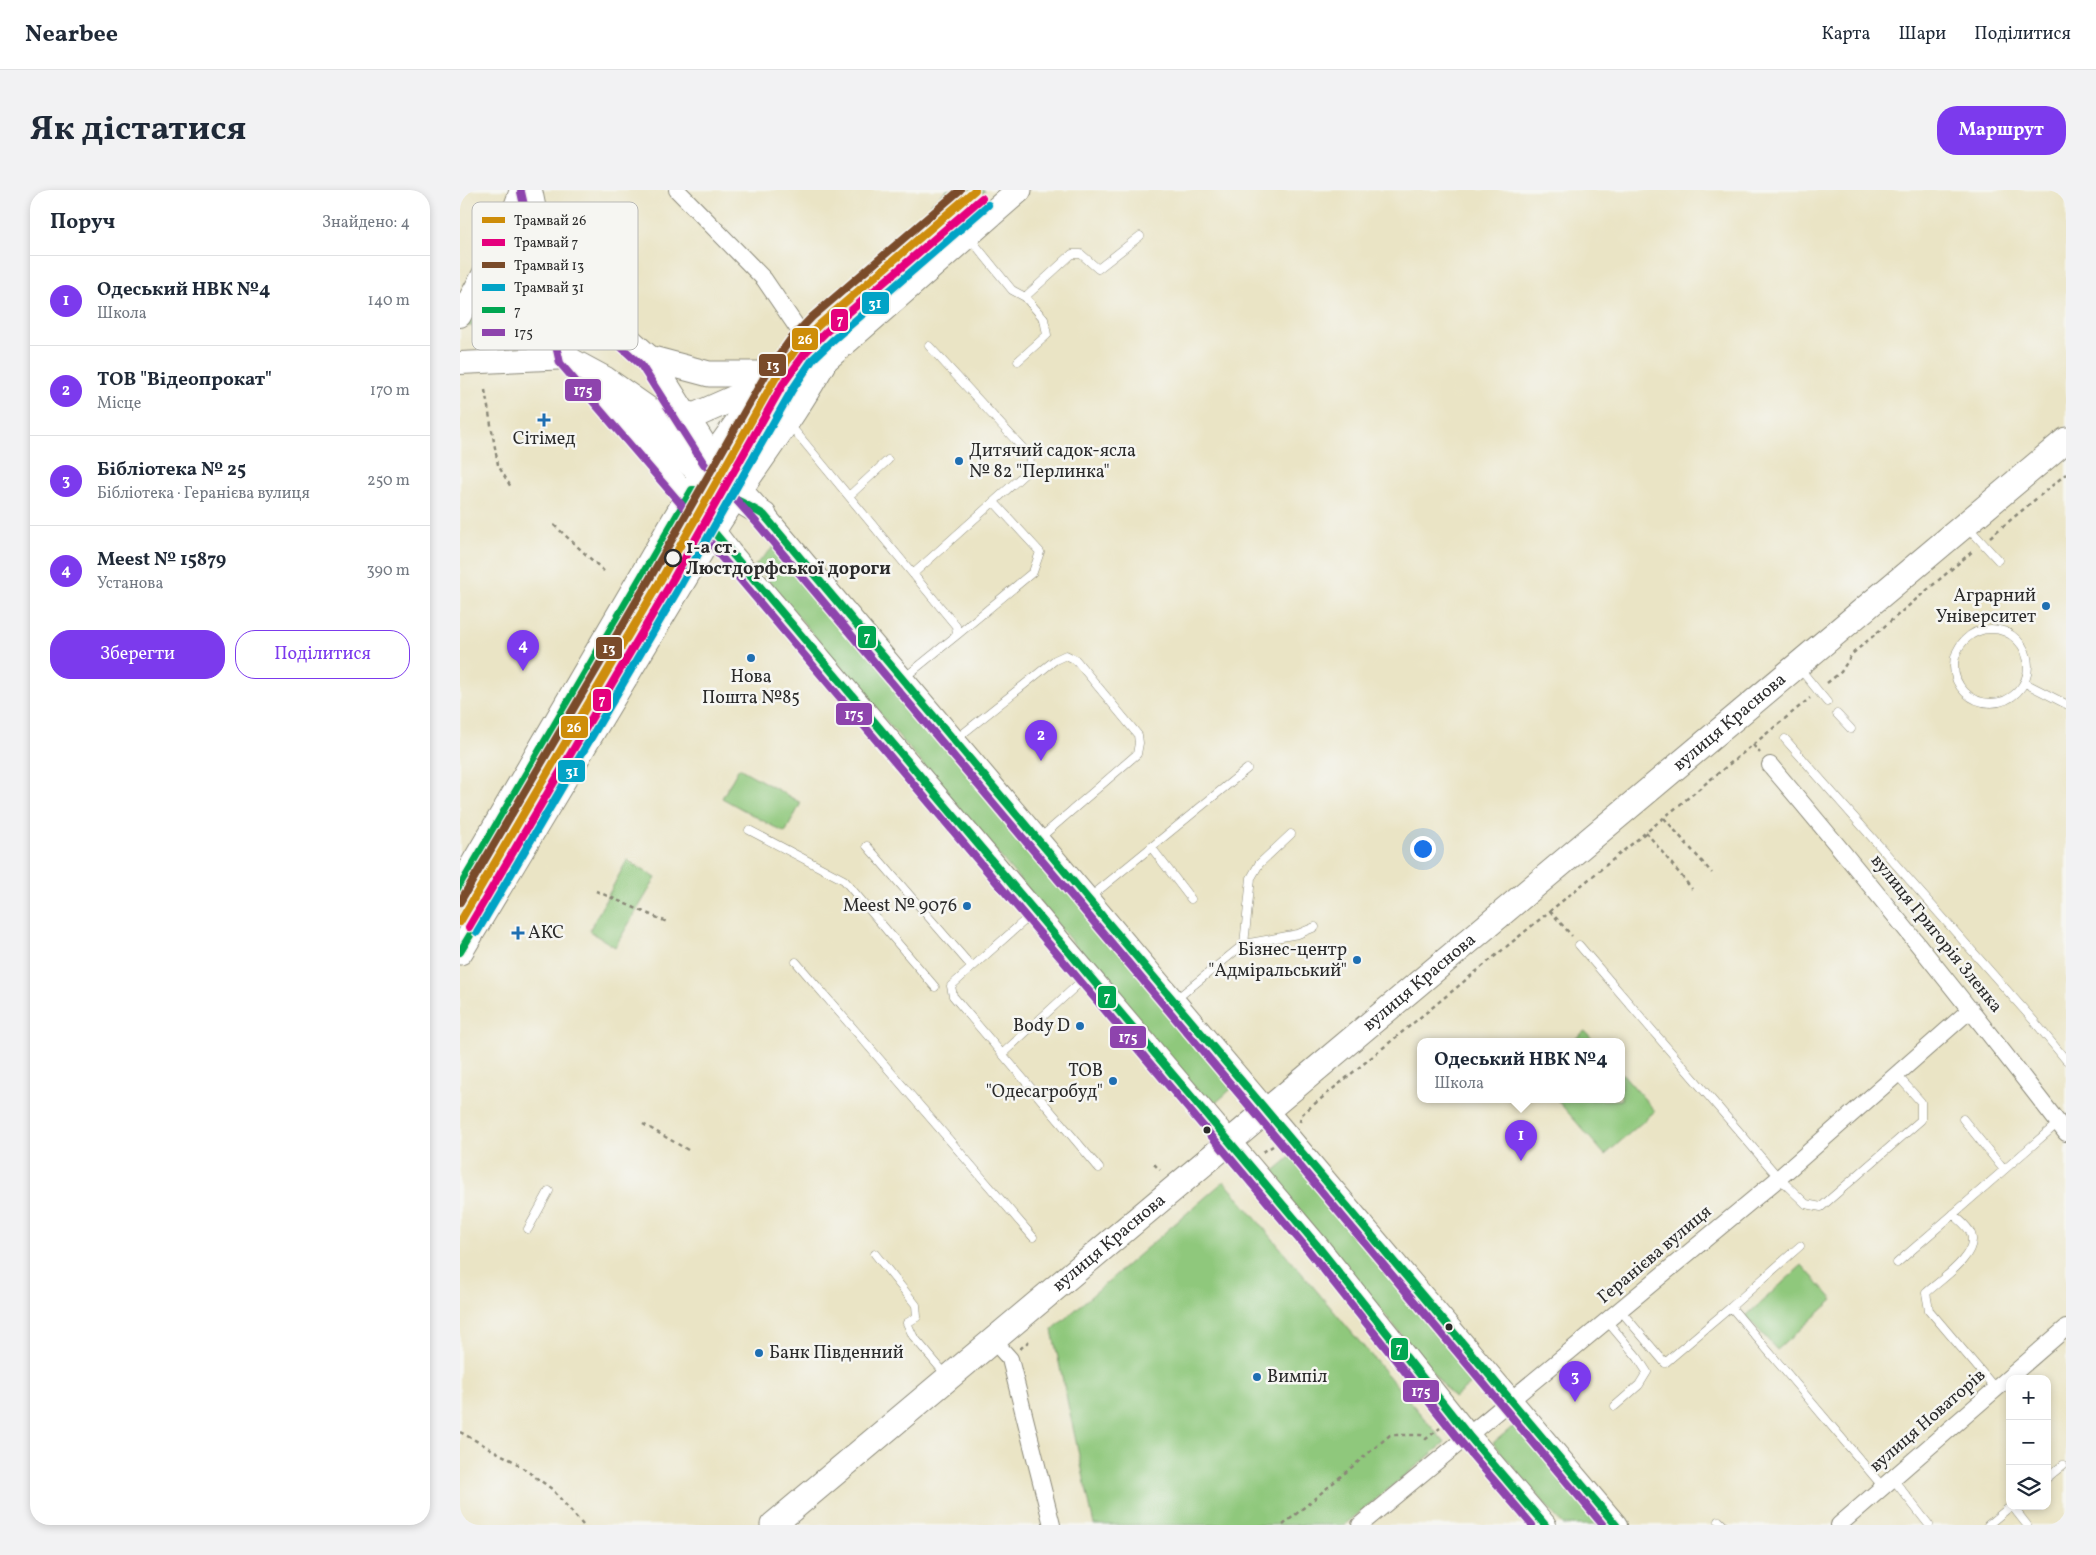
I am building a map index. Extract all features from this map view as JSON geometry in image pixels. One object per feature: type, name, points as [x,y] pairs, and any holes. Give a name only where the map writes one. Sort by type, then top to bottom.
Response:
[{"type":"main road","points":[[517,202],[521,190]]},
{"type":"main road","points":[[460,363],[569,358],[606,378],[659,415],[674,418],[698,414],[786,374],[822,361],[1019,190]]},
{"type":"main road","points":[[460,316],[472,294]]},
{"type":"main road","points":[[638,348],[649,358],[687,416],[698,480],[713,531],[1316,1244],[1469,1436],[1545,1525]]},
{"type":"main road","points":[[567,350],[569,358],[601,394],[667,444],[698,480],[713,489],[737,492]]},
{"type":"main road","points":[[649,358],[709,374],[786,374]]},
{"type":"main road","points":[[460,952],[737,492],[808,392],[822,361]]},
{"type":"main road","points":[[460,887],[698,480],[748,409],[786,374]]},
{"type":"main road","points":[[659,415],[698,480],[737,492],[764,515],[1616,1525]]},
{"type":"main road","name":"вулиця Краснова","points":[[773,1525],[2066,440]]},
{"type":"street","points":[[678,190],[764,279],[822,361]]},
{"type":"street","name":"вулиця Григорія Зленка","points":[[1770,765],[1850,859],[1971,1009],[2062,1128]]},
{"type":"street","name":"Геранієва вулиця","points":[[1367,1523],[1779,1178],[1971,1009]]},
{"type":"street","name":"вулиця Новаторів","points":[[1839,1525],[2066,1328]]},
{"type":"street","points":[[993,1340],[1010,1359],[1052,1525]]},
{"type":"lane","points":[[968,236],[1012,290],[1025,297],[1044,319],[1047,335],[1018,361]]},
{"type":"lane","points":[[1025,297],[1072,254],[1081,254],[1098,269],[1140,236]]},
{"type":"lane","points":[[913,574],[1029,470],[1030,456],[929,346]]},
{"type":"lane","points":[[787,421],[956,626],[957,635]]},
{"type":"lane","points":[[849,496],[888,460]]},
{"type":"lane","points":[[902,679],[1033,572],[1040,552],[994,502]]},
{"type":"lane","points":[[1965,525],[1998,560]]},
{"type":"lane","points":[[1989,628],[2008,632],[2023,645],[2026,654],[2029,664],[2025,683],[2012,698],[1993,704],[1974,700],[1960,686],[1953,668],[1957,649],[1970,634],[1989,628]]},
{"type":"lane","points":[[955,740],[1055,660],[1066,655],[1076,660],[1138,735],[1137,754],[1038,840]]},
{"type":"lane","points":[[1797,666],[1828,702]]},
{"type":"lane","points":[[2025,683],[2066,704]]},
{"type":"lane","points":[[1837,714],[1850,729]]},
{"type":"lane","points":[[1785,739],[2034,1021],[2066,1060]]},
{"type":"lane","points":[[1088,899],[1247,769]]},
{"type":"lane","points":[[748,830],[844,880],[935,987]]},
{"type":"lane","points":[[1244,944],[1251,878],[1259,864],[1291,834]]},
{"type":"lane","points":[[868,846],[972,967]]},
{"type":"lane","points":[[1151,847],[1191,899]]},
{"type":"lane","points":[[1035,912],[951,986],[953,996],[1099,1168]]},
{"type":"lane","points":[[1174,1001],[1244,944],[1298,934],[1315,926]]},
{"type":"lane","points":[[1579,945],[1779,1178],[1806,1204],[1821,1207],[1921,1120],[1921,1102],[1896,1074]]},
{"type":"lane","points":[[796,962],[1033,1237]]},
{"type":"lane","points":[[1002,1054],[1088,975]]},
{"type":"lane","points":[[1963,1119],[2004,1170]]},
{"type":"lane","points":[[1897,1263],[2004,1170],[2062,1128]]},
{"type":"lane","points":[[528,1229],[549,1191]]},
{"type":"lane","points":[[1953,1214],[1971,1234],[1972,1247],[1962,1262],[1926,1293],[1929,1310],[1996,1389]]},
{"type":"lane","points":[[1620,1310],[1665,1363],[1800,1246]]},
{"type":"lane","points":[[875,1254],[916,1305],[916,1317],[908,1323],[913,1336],[948,1378]]},
{"type":"lane","points":[[1731,1307],[1928,1525]]},
{"type":"lane","points":[[1607,1321],[1638,1358],[1647,1372],[1639,1385],[1615,1406]]},
{"type":"lane","points":[[2051,1475],[2063,1465]]},
{"type":"lane","points":[[1988,1525],[2007,1510]]},
{"type":"lane","points":[[2015,1510],[2027,1525]]},
{"type":"path","points":[[485,390],[498,465],[512,489]]},
{"type":"path","points":[[1289,1137],[1297,1131],[1301,1115],[1841,672],[1852,654],[2066,474]]},
{"type":"path","points":[[554,525],[606,573]]},
{"type":"path","points":[[1664,818],[1712,873]]},
{"type":"path","points":[[1646,832],[1692,889]]},
{"type":"path","points":[[596,891],[667,922]]},
{"type":"path","points":[[1550,910],[1579,945]]},
{"type":"path","points":[[642,1124],[688,1150]]},
{"type":"path","points":[[1154,1164],[1160,1170]]},
{"type":"path","points":[[1283,1525],[1390,1435],[1421,1435],[1426,1440],[1440,1428]]},
{"type":"path","points":[[460,1432],[513,1461],[552,1489],[583,1525]]},
{"type":"green space","points":[[947,190],[985,191],[946,225],[930,205]]},
{"type":"green space","points":[[929,215],[940,229],[907,259],[904,257],[901,239]]},
{"type":"green space","points":[[890,249],[902,264],[860,299],[855,298],[845,288]]},
{"type":"green space","points":[[472,314],[472,326],[465,326]]},
{"type":"green space","points":[[779,542],[1238,1083],[1211,1107],[755,565]]},
{"type":"green space","points":[[739,768],[801,803],[785,833],[722,798]]},
{"type":"green space","points":[[627,860],[656,878],[615,947],[589,931]]},
{"type":"green space","points":[[1585,1031],[1591,1038],[1576,1038]]},
{"type":"green space","points":[[1625,1077],[1655,1111],[1605,1155],[1560,1103],[1625,1103]]},
{"type":"green space","points":[[1296,1152],[1484,1373],[1454,1398],[1269,1175]]},
{"type":"green space","points":[[1224,1181],[1445,1443],[1344,1525],[1094,1525],[1052,1330]]},
{"type":"green space","points":[[1802,1265],[1833,1300],[1777,1350],[1746,1316]]},
{"type":"green space","points":[[1522,1419],[1612,1525],[1563,1525],[1493,1443]]},
{"type":"tram line","name":"13","points":[[460,902],[650,578],[766,374],[790,340],[812,317],[960,190]]},
{"type":"tram line","name":"26","points":[[460,922],[659,583],[775,379],[798,346],[819,325],[975,190]]},
{"type":"tram line","name":"7","points":[[469,927],[668,588],[783,384],[806,352],[826,332],[982,198]]},
{"type":"tram line","name":"31","points":[[477,932],[676,593],[792,390],[813,359],[988,205]]},
{"type":"transit line","name":"175","points":[[521,192],[523,202]]},
{"type":"transit line","name":"175","points":[[557,350],[560,363],[680,503],[722,558],[1308,1250],[1461,1442],[1532,1525]]},
{"type":"transit line","name":"175","points":[[624,350],[641,365],[704,464],[756,522],[1603,1525]]},
{"type":"transit line","name":"7","points":[[460,887],[692,490],[721,494],[747,505],[764,515],[1616,1525]]},
{"type":"transit line","name":"7","points":[[674,596],[713,531],[1316,1244],[1469,1436],[1545,1525]]},
{"type":"transit line","name":"7","points":[[460,952],[518,855]]},
{"type":"place","name":"Сітімед","points":[[544,420]]},
{"type":"place","name":"Дитячий садок-ясла № 82 \"Перлинка\"","points":[[959,461]]},
{"type":"place","name":"1-а ст. Люстдорфської дороги","points":[[673,558]]},
{"type":"place","name":"Аграрний Університет","points":[[2046,606]]},
{"type":"place","name":"Нова Пошта №85","points":[[751,658]]},
{"type":"place","name":"Meest № 15879","points":[[523,671]]},
{"type":"place","name":"ТОВ \"Відеопрокат\"","points":[[1041,761]]},
{"type":"place","name":"Meest № 9076","points":[[967,906]]},
{"type":"place","name":"АКС","points":[[518,933]]},
{"type":"place","name":"Бізнес-центр \"Адміральський\"","points":[[1357,960]]},
{"type":"place","name":"Body D","points":[[1080,1026]]},
{"type":"place","name":"ТОВ \"Одесагробуд\"","points":[[1113,1081]]},
{"type":"place","name":"Одеський НВК №4","points":[[1521,1161]]},
{"type":"place","name":"Банк Південний","points":[[759,1353]]},
{"type":"place","name":"Вимпіл","points":[[1257,1377]]},
{"type":"place","name":"Бібліотека № 25","points":[[1575,1402]]}]
